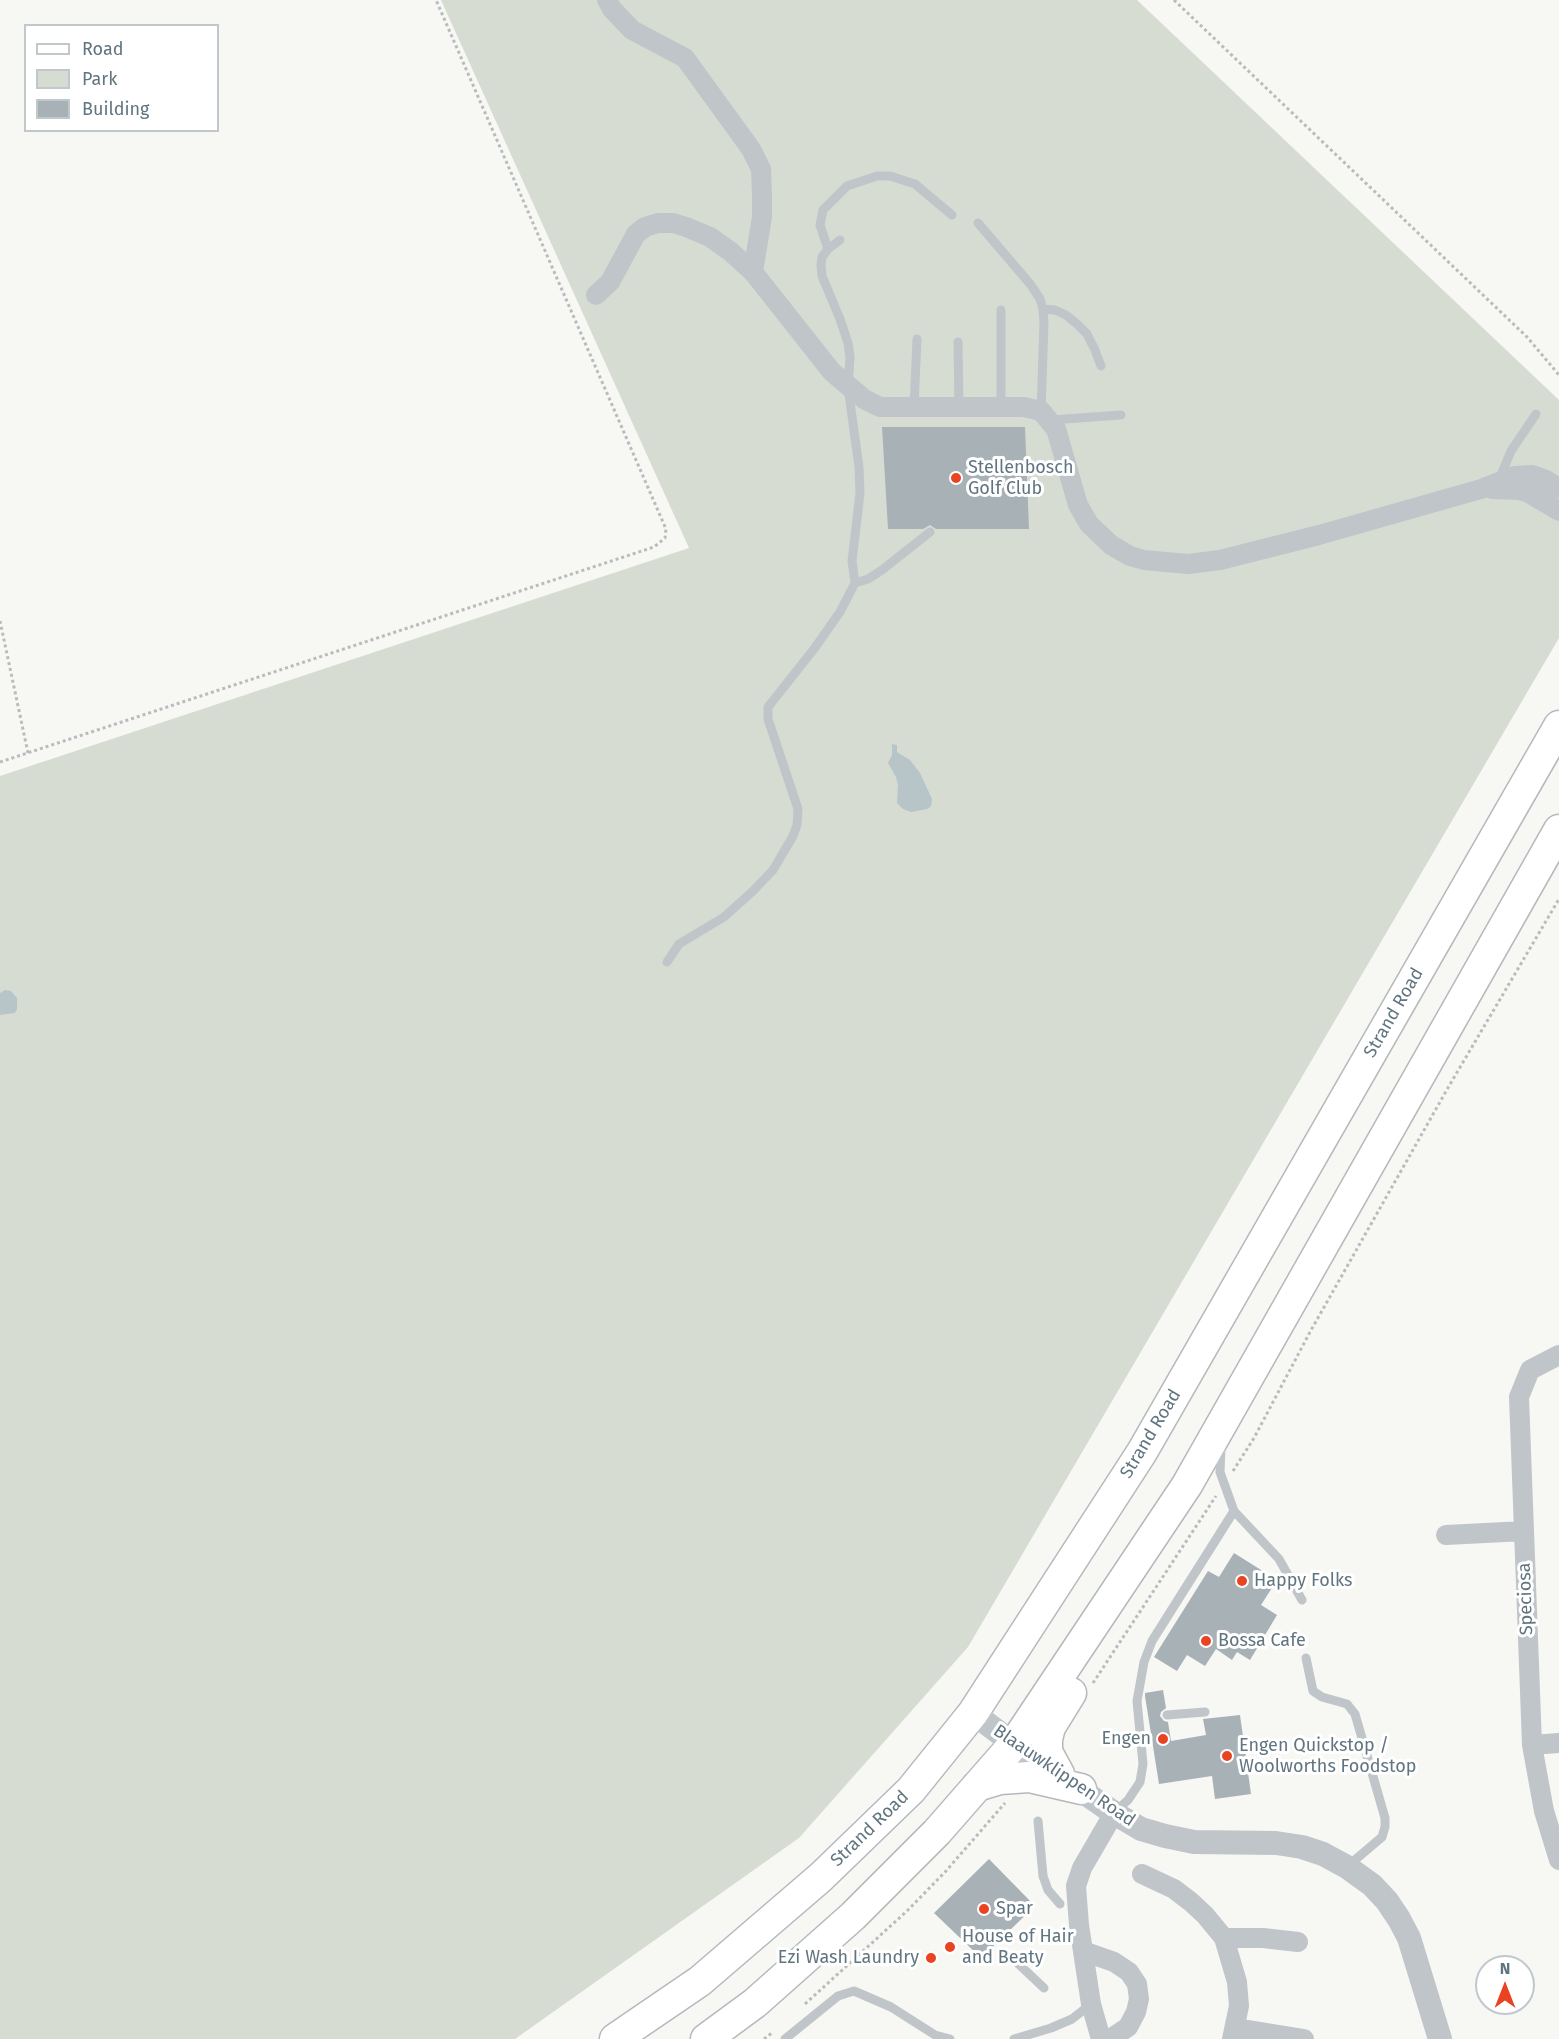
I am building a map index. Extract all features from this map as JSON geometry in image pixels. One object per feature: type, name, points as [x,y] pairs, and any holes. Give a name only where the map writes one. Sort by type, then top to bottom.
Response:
[{"type":"main road","name":"Strand Road","points":[[615,2039],[700,1981],[821,1876],[911,1790],[973,1713],[1142,1452],[1559,726]]},
{"type":"main road","points":[[706,2039],[755,2004],[853,1916],[937,1832],[1014,1744],[1187,1485],[1559,830]]},
{"type":"main road","points":[[1070,1781],[1047,1752],[1047,1739],[1050,1727],[1108,1636],[1114,1613],[1116,1591]]},
{"type":"main road","points":[[977,1786],[1000,1779],[1029,1777],[1070,1781]]},
{"type":"street","points":[[607,0],[612,9],[632,30],[685,58],[713,100],[744,140],[761,169],[762,217],[753,272]]},
{"type":"street","points":[[596,295],[609,282],[636,234],[645,227],[673,224],[687,227],[710,237],[753,272],[832,372],[864,399],[880,407],[1024,406],[1046,416],[1060,440],[1078,505],[1089,524],[1111,545],[1130,556],[1160,563],[1188,564],[1220,560],[1319,535],[1490,486],[1514,476],[1532,475],[1559,488]]},
{"type":"street","points":[[1490,486],[1518,490],[1535,496],[1559,511]]},
{"type":"street","name":"Speciosa","points":[[1559,1354],[1530,1370],[1519,1397],[1532,1745],[1544,1811],[1559,1860]]},
{"type":"street","points":[[1446,1535],[1524,1531]]},
{"type":"street","name":"Blaauwklippen Road","points":[[973,1713],[1014,1744],[1141,1829],[1194,1842],[1276,1843],[1302,1847],[1323,1854],[1347,1867],[1372,1885],[1399,1919],[1409,1938],[1440,2039]]},
{"type":"street","points":[[1532,1745],[1559,1743]]},
{"type":"street","points":[[1101,2039],[1091,2004],[1076,1903],[1076,1886],[1082,1868],[1114,1813]]},
{"type":"street","points":[[1142,1874],[1174,1889],[1191,1902],[1224,1938],[1237,1982],[1239,2006],[1234,2033],[1304,2039]]},
{"type":"street","points":[[1224,1938],[1263,1938],[1298,1942]]},
{"type":"street","points":[[1083,1951],[1114,1962],[1129,1972],[1137,1984],[1139,1999],[1136,2013],[1128,2027],[1110,2039]]},
{"type":"lane","points":[[828,249],[820,225],[823,210],[847,186],[877,176],[890,176],[915,184],[952,215]]},
{"type":"lane","points":[[978,224],[1031,285],[1043,309],[1046,416],[1121,415]]},
{"type":"lane","points":[[667,962],[679,944],[724,917],[753,891],[773,870],[793,836],[797,825],[798,809],[768,719],[768,708],[840,612],[855,584],[852,561],[859,508],[859,467],[848,387],[850,372],[848,343],[822,276],[822,257],[840,240]]},
{"type":"lane","points":[[1043,309],[1055,310],[1077,324],[1087,334],[1101,366]]},
{"type":"lane","points":[[1001,310],[1001,407]]},
{"type":"lane","points":[[914,407],[917,339]]},
{"type":"lane","points":[[958,342],[959,407]]},
{"type":"lane","points":[[1490,486],[1536,414]]},
{"type":"lane","points":[[855,584],[882,570],[930,532]]},
{"type":"lane","points":[[1231,1405],[1219,1458],[1220,1472],[1234,1511],[1279,1559],[1302,1600]]},
{"type":"lane","points":[[1114,1813],[1128,1800],[1140,1782],[1143,1764],[1144,1718],[1137,1701],[1144,1662],[1152,1641],[1234,1511]]},
{"type":"lane","points":[[1306,1658],[1313,1691],[1322,1697],[1347,1704],[1355,1714],[1385,1818],[1382,1837],[1347,1867]]},
{"type":"lane","points":[[1167,1715],[1204,1712]]},
{"type":"lane","points":[[1038,1821],[1043,1876],[1048,1890],[1060,1904]]},
{"type":"lane","points":[[1011,1957],[1044,1988]]},
{"type":"lane","points":[[785,2039],[838,1996],[855,1991],[891,2007],[935,2035],[950,2039]]},
{"type":"lane","points":[[1014,2039],[1072,2019],[1091,2004]]},
{"type":"path","points":[[0,762],[654,547],[665,538],[666,529],[436,0]]},
{"type":"path","points":[[1174,0],[1527,336],[1559,375]]},
{"type":"path","points":[[0,621],[28,753]]},
{"type":"path","points":[[1228,1478],[1254,1438],[1310,1332],[1449,1086],[1559,899]]},
{"type":"path","points":[[1087,1691],[1219,1492]]},
{"type":"path","points":[[799,2009],[908,1910],[946,1871],[1029,1777]]},
{"type":"path","points":[[764,2039],[774,2031]]},
{"type":"green space","name":"Stellenbosch Golf Club","points":[[441,0],[1137,0],[1559,400],[1559,638],[968,1647],[799,1838],[515,2039],[0,2039],[0,776],[689,548]]},
{"type":"shaded area","points":[[892,744],[897,745],[897,752],[910,760],[920,773],[932,799],[931,806],[927,809],[911,812],[903,809],[897,803],[898,785],[888,763],[892,755]]},
{"type":"shaded area","points":[[5,990],[11,991],[17,998],[17,1009],[15,1013],[0,1015],[0,993]]},
{"type":"building","name":"Stellenbosch Golf Club","points":[[882,427],[1025,427],[1029,529],[936,529],[930,525],[923,529],[888,529]]},
{"type":"building","points":[[1234,1553],[1277,1580],[1261,1605],[1277,1615],[1250,1660],[1237,1652],[1232,1660],[1216,1649],[1205,1666],[1187,1655],[1177,1671],[1154,1657],[1208,1571],[1219,1577]]},
{"type":"building","points":[[1163,1690],[1166,1708],[1160,1716],[1168,1722],[1171,1741],[1206,1735],[1203,1719],[1240,1715],[1251,1794],[1215,1799],[1212,1776],[1159,1784],[1145,1693]]},
{"type":"building","name":"Spar","points":[[989,1859],[1035,1906],[981,1958],[934,1913]]},
{"type":"place","name":"Stellenbosch Golf Club","points":[[956,478]]},
{"type":"place","name":"Happy Folks","points":[[1242,1581]]},
{"type":"place","name":"Bossa Cafe","points":[[1206,1641]]},
{"type":"place","name":"Engen","points":[[1163,1739]]},
{"type":"place","name":"Engen Quickstop / Woolworths Foodstop","points":[[1227,1756]]},
{"type":"place","name":"Spar","points":[[984,1909]]},
{"type":"place","name":"House of Hair and Beaty","points":[[950,1947]]},
{"type":"place","name":"Ezi Wash Laundry","points":[[931,1958]]}]
